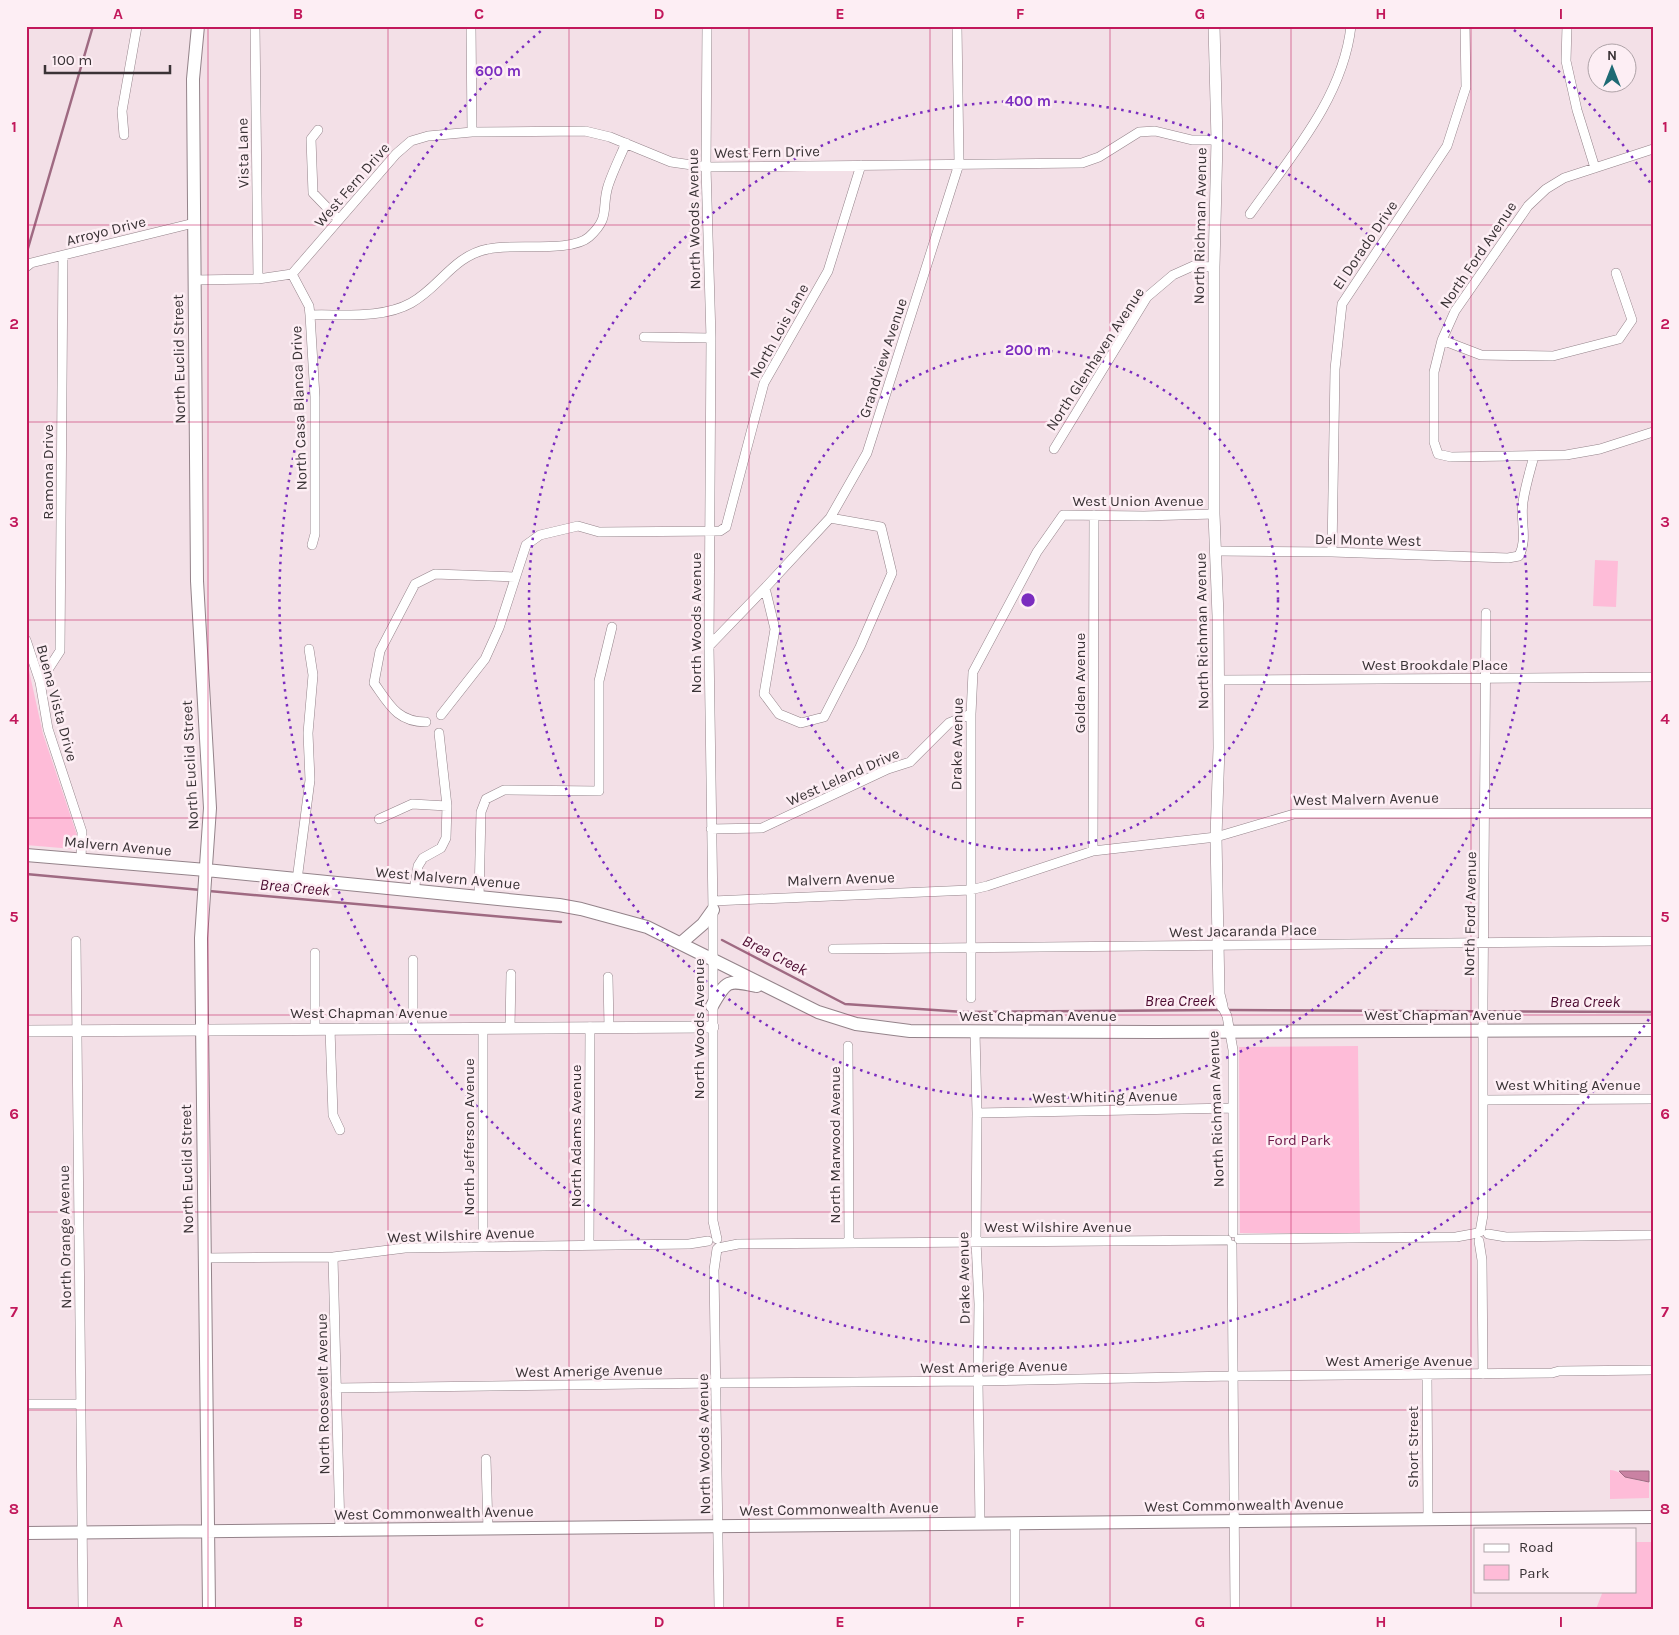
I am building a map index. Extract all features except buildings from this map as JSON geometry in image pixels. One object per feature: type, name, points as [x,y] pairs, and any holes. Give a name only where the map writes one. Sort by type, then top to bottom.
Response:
[{"type":"main road","name":"North Euclid Street","points":[[198,26],[193,79],[197,581],[210,808],[201,938],[209,1609]]},
{"type":"main road","name":"Malvern Avenue","points":[[26,855],[81,859],[205,876]]},
{"type":"main road","name":"West Malvern Avenue","points":[[205,876],[297,880],[566,906],[648,927],[681,942]]},
{"type":"main road","points":[[681,942],[703,924],[713,905]]},
{"type":"main road","name":"West Chapman Avenue","points":[[681,942],[818,1012],[856,1024],[921,1032],[1653,1030]]},
{"type":"main road","points":[[712,1006],[720,992],[728,984],[741,982],[771,989]]},
{"type":"main road","name":"West Commonwealth Avenue","points":[[26,1533],[1653,1517]]},
{"type":"street","points":[[124,135],[122,111],[137,26]]},
{"type":"street","name":"Vista Lane","points":[[255,26],[258,279]]},
{"type":"street","points":[[471,26],[472,132]]},
{"type":"street","name":"North Woods Avenue","points":[[707,26],[706,167],[711,338],[709,646],[713,905],[713,1244],[719,1609]]},
{"type":"street","name":"Grandview Avenue","points":[[709,646],[830,518],[867,453],[959,164],[957,26]]},
{"type":"street","name":"North Richman Avenue","points":[[1214,26],[1217,140],[1214,267],[1214,514],[1219,748],[1216,837],[1219,994],[1225,1011],[1233,1050],[1235,1609]]},
{"type":"street","points":[[1250,214],[1315,122],[1338,78],[1349,42],[1351,26]]},
{"type":"street","name":"El Dorado Drive","points":[[1332,552],[1335,370],[1342,304],[1447,146],[1466,87],[1465,26]]},
{"type":"street","points":[[1567,26],[1566,61],[1577,110],[1595,168]]},
{"type":"street","points":[[318,130],[311,140],[313,193],[340,220]]},
{"type":"street","name":"West Fern Drive","points":[[292,274],[396,154],[411,141],[428,136],[472,132],[585,131],[610,137],[672,162],[706,167],[1082,163],[1099,158],[1139,132],[1155,131],[1192,140],[1217,140]]},
{"type":"street","points":[[310,315],[378,313],[399,309],[413,302],[462,259],[476,251],[508,246],[566,246],[588,238],[601,224],[606,204],[607,188],[626,143]]},
{"type":"street","name":"North Ford Avenue","points":[[1534,456],[1451,457],[1438,454],[1434,442],[1434,372],[1442,340],[1455,311],[1528,206],[1546,189],[1564,178],[1653,149]]},
{"type":"street","name":"North Lois Lane","points":[[710,531],[720,531],[726,527],[764,383],[828,271],[861,165]]},
{"type":"street","name":"Arroyo Drive","points":[[26,267],[31,263],[194,223]]},
{"type":"street","name":"Ramona Drive","points":[[40,682],[60,651],[63,256]]},
{"type":"street","name":"North Glenhaven Avenue","points":[[1054,449],[1147,297],[1173,275],[1193,266],[1214,267]]},
{"type":"street","points":[[1442,340],[1481,354],[1553,356],[1619,339],[1632,320],[1616,273]]},
{"type":"street","points":[[194,280],[258,279],[292,274]]},
{"type":"street","name":"North Casa Blanca Drive","points":[[292,274],[308,306],[310,315],[315,397],[315,534],[312,546]]},
{"type":"street","points":[[644,337],[711,338]]},
{"type":"street","points":[[1534,456],[1566,455],[1600,449],[1653,432]]},
{"type":"street","name":"Del Monte West","points":[[1216,551],[1332,552],[1508,558],[1519,556],[1524,540],[1522,503],[1534,456]]},
{"type":"street","name":"West Union Avenue","points":[[1063,515],[1144,516],[1214,514]]},
{"type":"street","name":"Drake Avenue","points":[[971,998],[971,714],[973,672],[1037,552],[1063,515]]},
{"type":"street","name":"Golden Avenue","points":[[1093,851],[1094,515]]},
{"type":"street","points":[[765,588],[776,628],[764,694],[779,714],[801,723],[824,717],[860,647],[892,573],[881,527],[830,518]]},
{"type":"street","points":[[441,715],[485,659],[498,628],[526,546],[540,535],[578,526],[599,532],[710,531]]},
{"type":"street","points":[[426,722],[409,720],[396,713],[374,683],[380,651],[415,584],[435,574],[515,577]]},
{"type":"street","name":"North Ford Avenue","points":[[1483,1374],[1483,942],[1486,613]]},
{"type":"street","points":[[479,898],[481,812],[486,799],[504,790],[598,791],[599,681],[612,627]]},
{"type":"street","name":"Buena Vista Drive","points":[[26,640],[40,682],[48,729],[82,832],[81,859]]},
{"type":"street","points":[[297,880],[310,780],[308,733],[313,675],[309,649]]},
{"type":"street","name":"West Brookdale Place","points":[[1218,680],[1653,677]]},
{"type":"street","name":"West Leland Drive","points":[[711,830],[762,828],[888,769],[910,762],[949,723],[971,714]]},
{"type":"street","points":[[414,891],[418,866],[423,858],[441,848],[446,838],[447,806],[439,733]]},
{"type":"street","points":[[379,819],[412,804],[447,806]]},
{"type":"street","name":"West Malvern Avenue","points":[[970,890],[1093,851],[1216,837],[1294,814],[1653,813]]},
{"type":"street","name":"Malvern Avenue","points":[[713,905],[970,890]]},
{"type":"street","name":"West Jacaranda Place","points":[[833,949],[1653,940]]},
{"type":"street","name":"North Orange Avenue","points":[[76,941],[83,1609]]},
{"type":"street","points":[[315,953],[315,1029]]},
{"type":"street","points":[[414,960],[414,1029]]},
{"type":"street","points":[[510,1028],[511,974]]},
{"type":"street","points":[[608,977],[608,1027]]},
{"type":"street","name":"West Chapman Avenue","points":[[26,1031],[712,1026]]},
{"type":"street","name":"North Adams Avenue","points":[[589,1246],[590,1027]]},
{"type":"street","name":"North Jefferson Avenue","points":[[483,1028],[483,1247]]},
{"type":"street","points":[[330,1029],[334,1115],[340,1130]]},
{"type":"street","name":"Drake Avenue","points":[[975,1032],[980,1524]]},
{"type":"street","name":"North Marwood Avenue","points":[[848,1046],[849,1243]]},
{"type":"street","name":"West Whiting Avenue","points":[[1484,1100],[1653,1099]]},
{"type":"street","name":"West Whiting Avenue","points":[[977,1113],[1233,1108]]},
{"type":"street","name":"West Wilshire Avenue","points":[[204,1258],[333,1257],[405,1248],[1653,1235]]},
{"type":"street","name":"North Roosevelt Avenue","points":[[333,1257],[340,1530]]},
{"type":"street","name":"West Amerige Avenue","points":[[336,1388],[978,1382],[1653,1370]]},
{"type":"street","name":"Short Street","points":[[1427,1374],[1428,1519]]},
{"type":"street","points":[[26,1404],[80,1404]]},
{"type":"street","points":[[486,1459],[488,1529]]},
{"type":"street","points":[[1015,1524],[1015,1609]]},
{"type":"green space","points":[[1595,560],[1618,561],[1616,607],[1593,606]]},
{"type":"green space","points":[[26,657],[43,734],[78,838],[73,849],[26,845]]},
{"type":"green space","name":"Ford Park","points":[[1358,1046],[1360,1233],[1240,1233],[1239,1047]]},
{"type":"green space","points":[[1610,1470],[1643,1482],[1649,1482],[1649,1498],[1610,1499]]},
{"type":"green space","points":[[1636,1542],[1653,1542],[1653,1609],[1596,1609],[1603,1592],[1636,1592]]},
{"type":"shaded area","points":[[1619,1471],[1649,1471],[1649,1482],[1625,1477]]},
{"type":"waterway","points":[[26,255],[93,26]]},
{"type":"waterway","name":"Brea Creek","points":[[26,874],[201,890]]},
{"type":"waterway","name":"Brea Creek","points":[[209,891],[561,922]]},
{"type":"waterway","name":"Brea Creek","points":[[722,940],[845,1004],[964,1012],[1221,1010]]},
{"type":"waterway","name":"Brea Creek","points":[[1227,1010],[1653,1012]]}]
